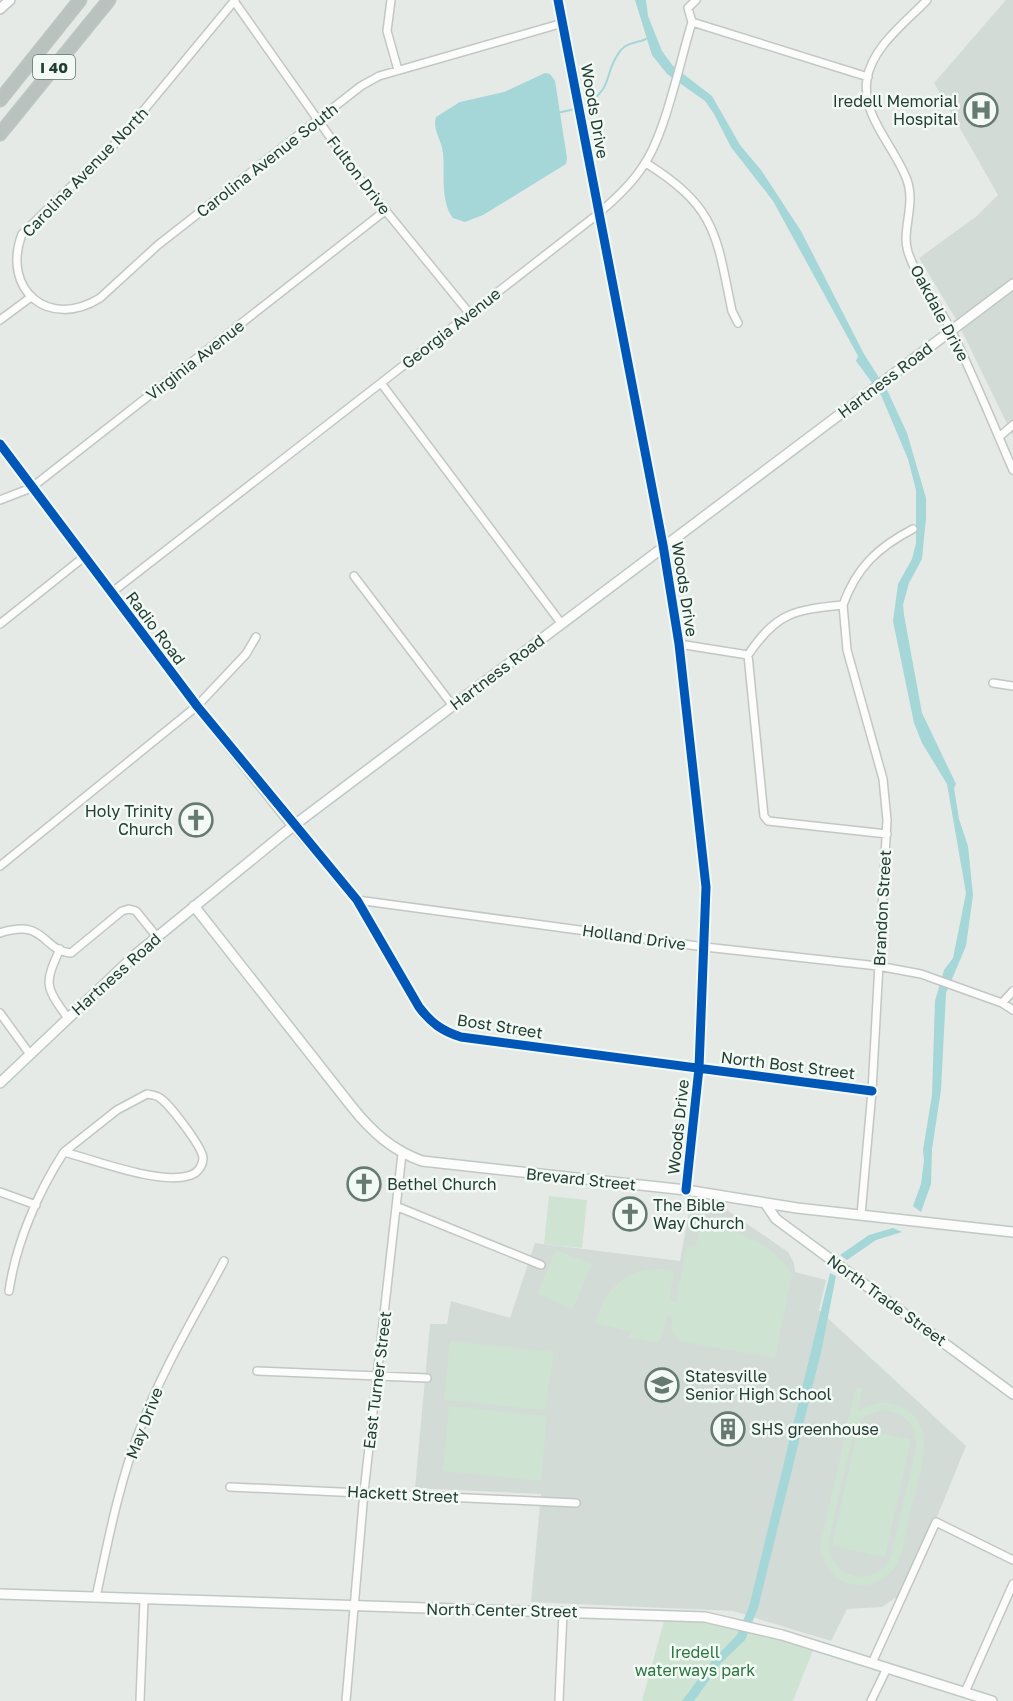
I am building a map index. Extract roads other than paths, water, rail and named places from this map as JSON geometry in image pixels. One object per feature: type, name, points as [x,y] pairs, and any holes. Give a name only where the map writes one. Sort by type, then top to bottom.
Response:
[{"type":"highway","points":[[37,54],[75,0]]},
{"type":"highway","name":"I 40","points":[[0,100],[80,0]]},
{"type":"highway","name":"I 40","points":[[0,134],[109,0]]},
{"type":"street","points":[[0,9],[10,0]]},
{"type":"street","points":[[391,0],[387,31],[398,70]]},
{"type":"street","name":"Woods Drive","points":[[558,0],[663,545],[679,644],[706,887],[699,1068],[686,1190]]},
{"type":"street","points":[[682,0],[688,8],[692,22],[868,77]]},
{"type":"street","points":[[688,8],[696,0]]},
{"type":"street","name":"Oakdale Drive","points":[[927,0],[883,46],[872,62],[868,77],[867,99],[873,117],[908,182],[911,203],[907,250],[952,330],[1013,470]]},
{"type":"street","name":"Fulton Drive","points":[[234,1],[319,121],[386,210],[470,314]]},
{"type":"street","name":"Carolina Avenue North","points":[[31,297],[21,283],[16,267],[16,250],[22,234],[120,139],[234,1]]},
{"type":"street","name":"Georgia Avenue","points":[[111,593],[598,214],[625,189],[646,163],[656,141],[692,22]]},
{"type":"street","name":"Carolina Avenue South","points":[[31,297],[43,306],[57,310],[72,311],[93,303],[158,244],[319,121],[361,86],[398,70],[563,23]]},
{"type":"street","points":[[646,163],[689,195],[713,229],[732,311],[738,324]]},
{"type":"street","name":"Virginia Avenue","points":[[0,500],[31,488],[386,210]]},
{"type":"street","name":"Hartness Road","points":[[0,1083],[29,1053],[157,937],[293,826],[663,545],[1013,284]]},
{"type":"street","points":[[0,320],[31,297]]},
{"type":"street","points":[[381,383],[561,623]]},
{"type":"street","points":[[999,437],[1013,425]]},
{"type":"street","name":"Radio Road","points":[[0,444],[197,706],[293,826]]},
{"type":"street","points":[[886,834],[768,821],[764,816],[747,655],[775,622],[804,609],[843,605],[851,583],[864,563],[882,547],[913,529]]},
{"type":"street","points":[[0,624],[84,557]]},
{"type":"street","points":[[354,576],[453,706]]},
{"type":"street","name":"Brandon Street","points":[[843,605],[847,650],[883,779],[887,805],[872,1091],[861,1215]]},
{"type":"street","points":[[0,866],[197,706],[246,654],[256,638]]},
{"type":"street","points":[[679,644],[747,655]]},
{"type":"street","points":[[993,683],[1013,686]]},
{"type":"street","name":"Bost Street","points":[[293,826],[357,900],[419,1007],[430,1021],[444,1031],[461,1037],[699,1068]]},
{"type":"street","name":"Holland Drive","points":[[357,900],[705,947],[878,966],[938,980],[1002,1003],[1013,1010]]},
{"type":"street","name":"Brevard Street","points":[[194,906],[351,1107],[375,1133],[402,1154],[422,1161],[686,1190],[765,1203],[1013,1232]]},
{"type":"street","points":[[0,933],[22,928],[31,929],[67,953],[75,952],[122,911],[129,909],[136,911],[157,937]]},
{"type":"street","points":[[60,949],[48,975],[47,985],[68,1017]]},
{"type":"street","points":[[1002,1003],[1013,991]]},
{"type":"street","points":[[0,1013],[29,1053]]},
{"type":"street","name":"North Bost Street","points":[[699,1068],[872,1091]]},
{"type":"street","points":[[9,1291],[12,1269],[48,1177],[64,1152],[117,1110],[147,1094],[158,1096],[167,1104],[203,1158],[201,1168],[194,1175],[184,1177],[147,1175],[64,1152]]},
{"type":"street","name":"East Turner Street","points":[[346,1701],[352,1606],[398,1207],[402,1154]]},
{"type":"street","points":[[0,1192],[36,1205]]},
{"type":"street","name":"North Trade Street","points":[[765,1203],[776,1219],[1013,1394]]},
{"type":"street","points":[[398,1207],[541,1265]]},
{"type":"street","name":"May Drive","points":[[96,1597],[110,1532],[140,1427],[159,1383],[224,1261]]},
{"type":"street","points":[[257,1371],[377,1374],[427,1378]]},
{"type":"street","name":"Hackett Street","points":[[230,1487],[576,1503]]},
{"type":"street","points":[[872,1663],[936,1522],[1013,1560]]},
{"type":"street","points":[[965,1692],[1013,1584]]},
{"type":"street","name":"North Center Street","points":[[0,1594],[705,1617],[747,1625],[992,1701]]},
{"type":"street","points":[[140,1701],[144,1600]]},
{"type":"street","points":[[559,1701],[563,1612]]},
{"type":"street","points":[[871,1701],[887,1668]]},
{"type":"water","points":[[635,0],[646,0],[648,16],[662,51],[673,66],[712,96],[740,145],[761,170],[801,231],[864,354],[888,392],[907,433],[926,498],[922,559],[909,583],[903,605],[904,615],[922,713],[956,784],[954,788],[959,819],[968,846],[973,895],[966,946],[946,993],[941,1090],[932,1149],[931,1184],[921,1212],[913,1206],[921,1184],[923,1150],[932,1095],[935,1001],[944,970],[953,958],[966,893],[947,784],[922,743],[914,723],[893,621],[898,584],[912,559],[916,543],[916,490],[908,459],[881,395],[856,361],[858,356],[773,201],[731,147],[705,101],[667,74],[652,55]]},
{"type":"water","points":[[545,73],[550,74],[555,81],[566,164],[483,215],[465,222],[453,218],[446,203],[443,153],[435,126],[436,117],[460,102],[504,92]]},
{"type":"water","points":[[893,1228],[902,1232],[876,1240],[847,1260],[840,1255],[869,1235]]},
{"type":"water","points":[[830,1273],[836,1276],[822,1348],[758,1608],[745,1640],[721,1663],[694,1701],[682,1701],[712,1661],[737,1635],[749,1607]]},
{"type":"waterway","points":[[583,106],[600,93],[605,86],[615,58],[623,47],[646,39]]},
{"type":"waterway","points":[[557,113],[575,109]]},
{"type":"waterway","points":[[814,1348],[823,1307]]},
{"type":"place","name":"Iredell Memorial Hospital","points":[[981,110]]},
{"type":"place","name":"Holy Trinity Church","points":[[196,820]]},
{"type":"place","name":"Bethel Church","points":[[364,1184]]},
{"type":"place","name":"The Bible Way Church","points":[[630,1214]]},
{"type":"place","name":"Statesville Senior High School","points":[[662,1385]]},
{"type":"place","name":"SHS greenhouse","points":[[728,1429]]},
{"type":"park label","name":"Iredell waterways park","points":[[695,1661]]}]
